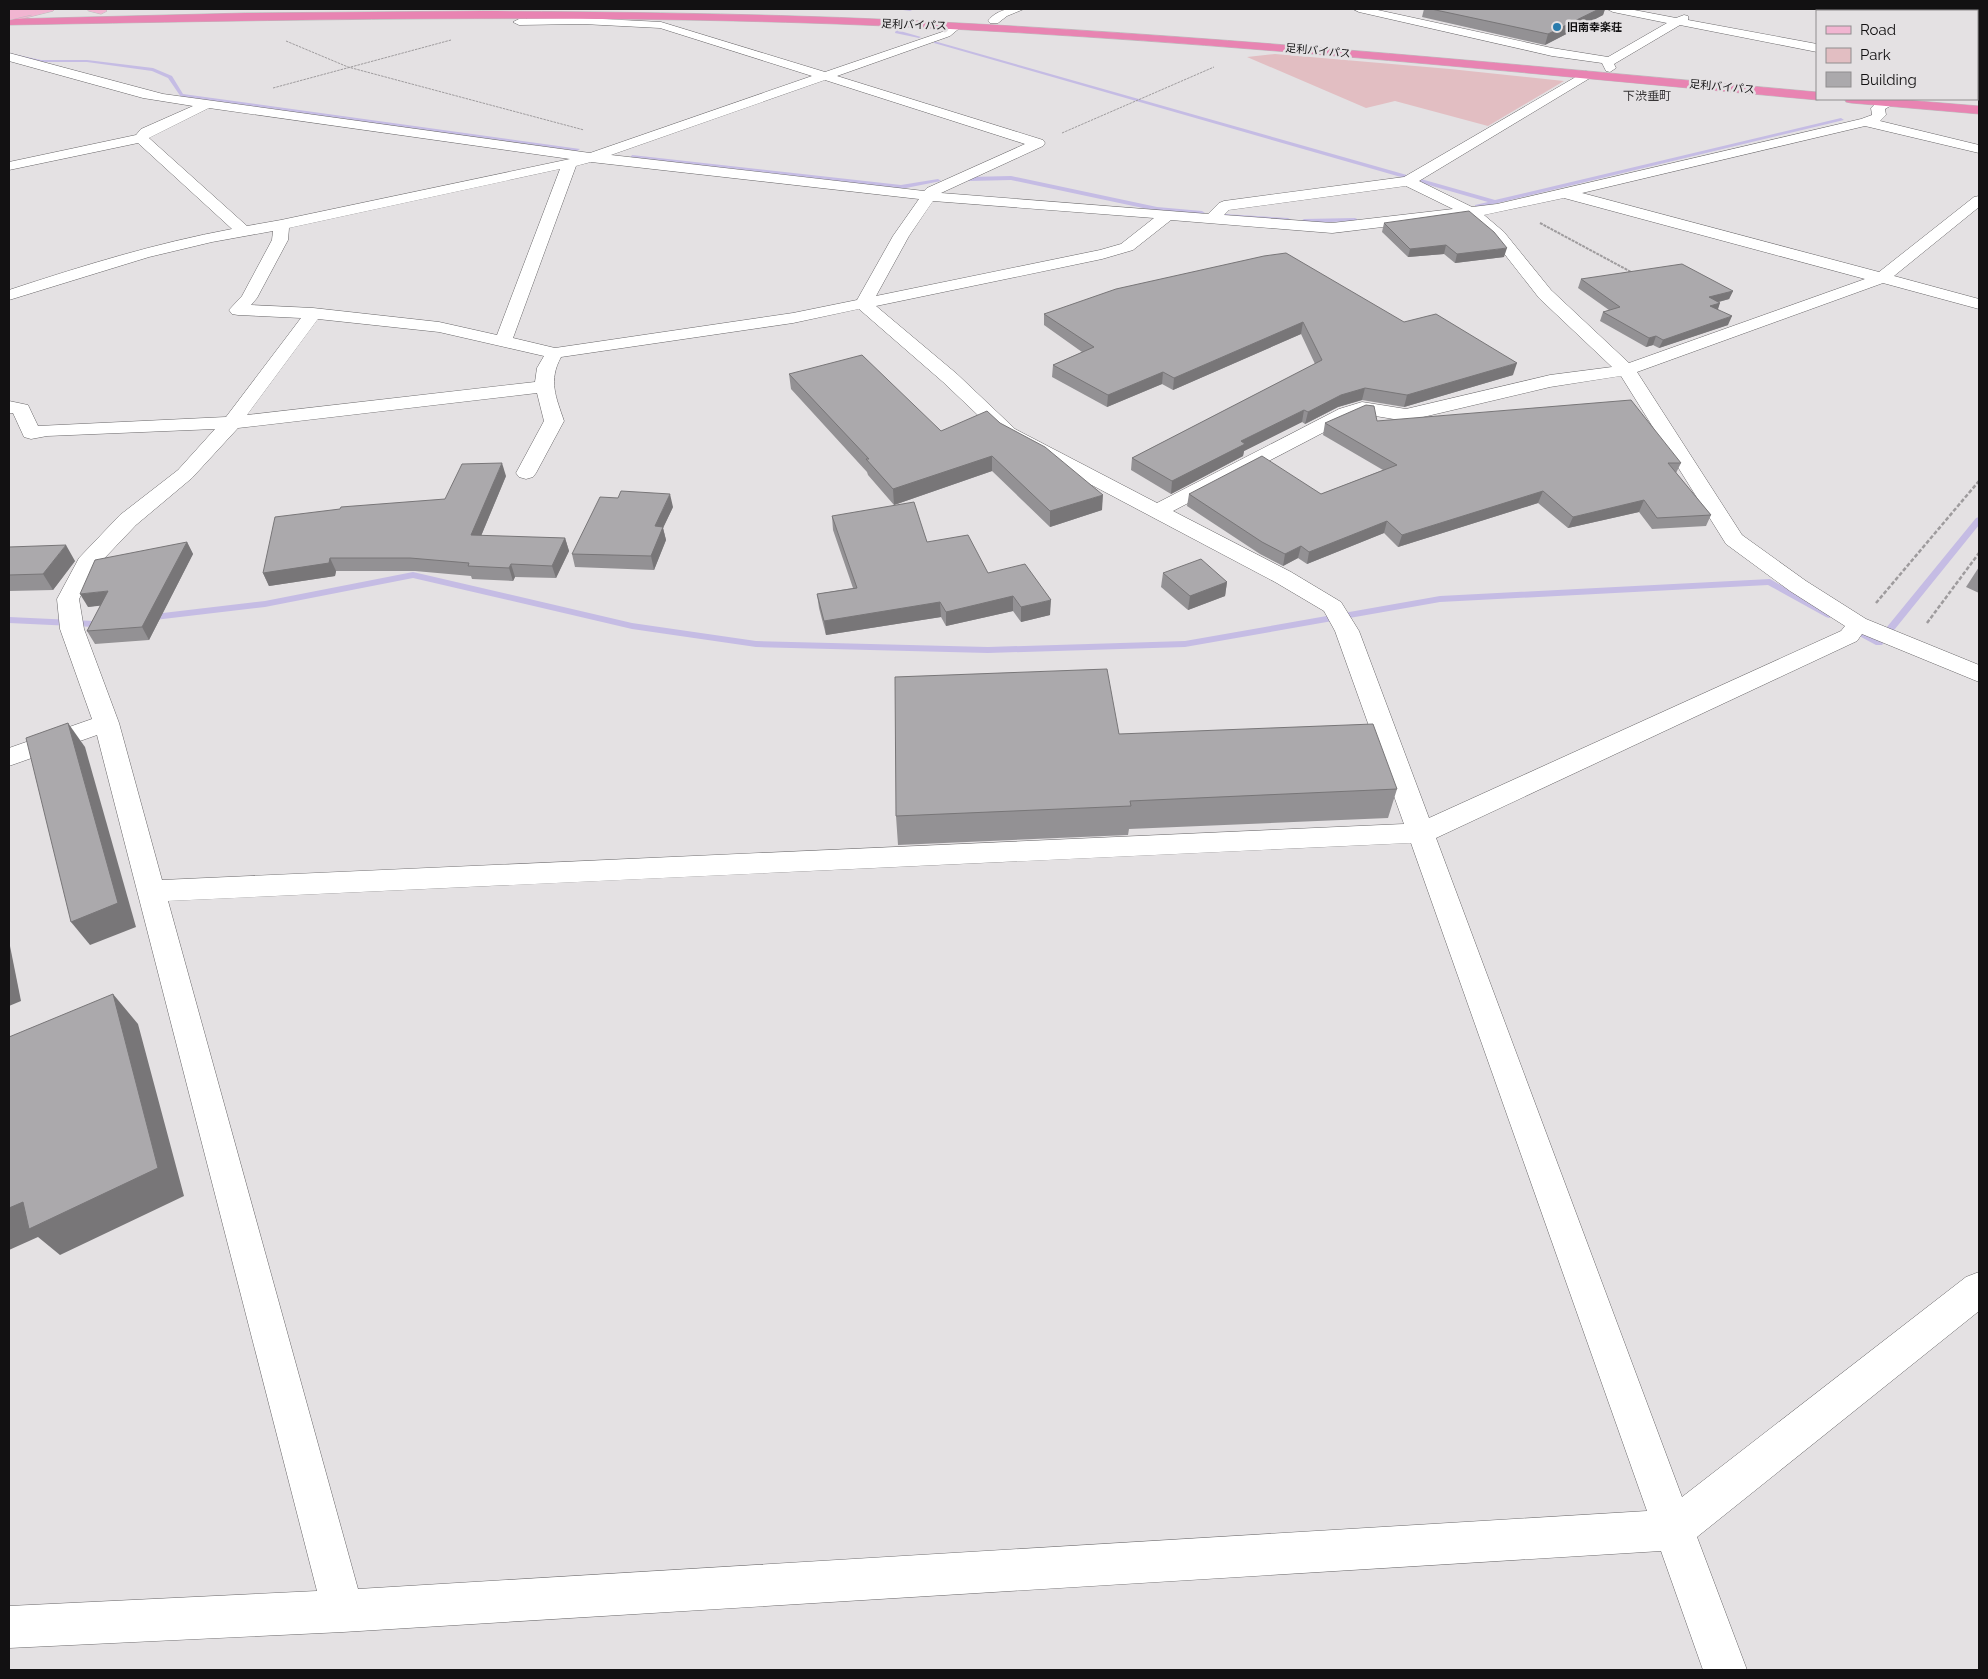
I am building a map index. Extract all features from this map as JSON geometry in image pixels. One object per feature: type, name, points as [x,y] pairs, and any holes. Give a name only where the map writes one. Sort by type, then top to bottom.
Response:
[{"type":"highway","points":[[30,11],[219,9]]},
{"type":"highway","name":"足利バイパス","points":[[654,9],[994,21],[1236,36],[1610,64],[1816,86]]},
{"type":"highway","name":"足利バイパス","points":[[9,20],[313,15],[586,18],[956,26],[1224,44],[1816,96]]},
{"type":"highway","points":[[1893,100],[1979,110]]},
{"type":"main road","points":[[9,14],[49,9]]},
{"type":"main road","points":[[9,20],[30,11]]},
{"type":"street","points":[[994,21],[1003,14],[1018,9]]},
{"type":"street","points":[[1359,9],[1610,64],[1693,13]]},
{"type":"street","points":[[1613,9],[1816,48]]},
{"type":"street","points":[[519,22],[586,18],[661,25],[1038,143]]},
{"type":"street","points":[[9,295],[86,270],[166,248],[243,230],[280,225],[570,163],[946,34],[956,26]]},
{"type":"street","points":[[11,59],[142,94],[588,157],[927,196],[1332,228],[1472,213],[1566,194],[1865,122],[1877,118],[1879,115],[1878,108],[1893,100]]},
{"type":"street","points":[[1210,219],[1224,206],[1408,181],[1586,75]]},
{"type":"street","points":[[9,166],[141,138],[146,132],[211,104]]},
{"type":"street","points":[[1865,122],[1979,149]]},
{"type":"street","points":[[141,138],[243,230]]},
{"type":"street","points":[[863,304],[901,236],[932,191],[1038,143]]},
{"type":"street","points":[[504,340],[570,163]]},
{"type":"street","points":[[1408,181],[1472,213],[1498,235],[1545,294],[1626,370],[1734,539],[1798,586],[1858,624],[1979,674]]},
{"type":"street","points":[[1566,194],[1979,304]]},
{"type":"street","points":[[1158,510],[1346,413],[1362,408],[1406,416],[1550,381],[1626,370],[1882,278],[1979,200]]},
{"type":"street","points":[[280,225],[280,240],[249,298],[238,310],[313,313],[440,326],[555,353],[793,318],[1127,247],[1168,215]]},
{"type":"street","points":[[863,304],[950,378],[1008,433],[1058,461],[1158,510],[1283,577],[1333,607],[1347,631],[1422,833],[1725,1670]]},
{"type":"street","points":[[313,313],[232,423],[185,474],[128,520],[94,556],[88,563],[68,599],[72,630],[106,723],[344,1611]]},
{"type":"street","points":[[526,473],[554,421],[544,387],[546,368],[555,353]]},
{"type":"street","points":[[9,407],[21,409],[31,433],[47,430],[232,423],[544,387]]},
{"type":"street","points":[[150,891],[1422,833],[1849,636],[1858,624]]},
{"type":"street","points":[[9,757],[106,723]]},
{"type":"street","points":[[9,1627],[344,1611],[1673,1530],[1979,1289]]},
{"type":"path","points":[[272,89],[454,39]]},
{"type":"path","points":[[286,42],[348,67],[632,143]]},
{"type":"path","points":[[1038,143],[1222,64]]},
{"type":"path","points":[[1509,206],[1639,276]]},
{"type":"path","points":[[1858,624],[1979,481]]},
{"type":"path","points":[[1910,646],[1979,553]]},
{"type":"green space","points":[[1275,54],[1564,81],[1488,126],[1395,101],[1366,108],[1247,57]]},
{"type":"building","points":[[1431,9],[1599,9],[1548,34]]},
{"type":"building","points":[[1469,211],[1494,232],[1507,248],[1457,254],[1446,245],[1410,249],[1384,223]]},
{"type":"building","points":[[1286,253],[1404,322],[1436,314],[1517,363],[1407,395],[1365,388],[1341,395],[1308,412],[1304,410],[1241,441],[1245,444],[1172,481],[1132,458],[1322,360],[1303,322],[1174,378],[1163,372],[1108,395],[1053,365],[1094,347],[1044,314],[1116,289],[1264,256]]},
{"type":"building","points":[[1682,264],[1733,291],[1709,297],[1720,303],[1710,306],[1732,316],[1663,340],[1656,336],[1649,338],[1603,312],[1620,307],[1581,279]]},
{"type":"building","points":[[862,355],[941,431],[987,411],[1000,423],[1045,447],[1103,495],[1050,511],[992,456],[893,489],[866,459],[869,459],[789,374]]},
{"type":"building","points":[[1631,400],[1681,463],[1668,463],[1711,515],[1657,518],[1644,500],[1573,517],[1543,491],[1402,535],[1387,521],[1309,552],[1301,546],[1285,554],[1262,542],[1189,494],[1262,456],[1321,494],[1397,465],[1325,423],[1366,405],[1374,406],[1377,421]]},
{"type":"building","points":[[502,463],[471,535],[565,538],[552,566],[511,564],[509,568],[468,566],[469,563],[410,558],[330,558],[329,563],[263,573],[275,517],[340,509],[341,507],[445,499],[462,464]]},
{"type":"building","points":[[621,491],[670,494],[655,526],[663,527],[651,556],[572,554],[600,497],[618,498]]},
{"type":"building","points":[[914,502],[927,542],[968,535],[988,573],[1025,564],[1051,600],[1021,607],[1013,596],[946,612],[940,602],[824,621],[817,594],[857,588],[832,516]]},
{"type":"building","points":[[187,542],[142,627],[87,631],[108,591],[80,594],[95,560]]},
{"type":"building","points":[[66,545],[43,574],[9,575],[9,547]]},
{"type":"building","points":[[1201,559],[1227,582],[1190,596],[1163,573]]},
{"type":"building","points":[[1107,669],[1119,734],[1373,724],[1397,789],[1130,801],[1131,806],[896,816],[895,677]]},
{"type":"building","points":[[68,723],[118,903],[71,922],[26,738]]},
{"type":"building","points":[[113,994],[158,1168],[29,1229],[23,1202],[9,1208],[9,1037]]},
{"type":"waterway","points":[[898,9],[910,10]]},
{"type":"waterway","points":[[898,30],[897,32],[919,37]]},
{"type":"waterway","points":[[936,42],[1495,202]]},
{"type":"waterway","points":[[9,54],[41,61],[87,61],[153,70],[170,77],[181,95],[577,149]]},
{"type":"waterway","points":[[1495,202],[1841,120]]},
{"type":"waterway","points":[[632,157],[901,187],[938,181]]},
{"type":"waterway","points":[[969,179],[1011,178],[1157,209],[1202,213]]},
{"type":"waterway","points":[[1477,206],[1495,202]]},
{"type":"waterway","points":[[1226,215],[1288,220]]},
{"type":"waterway","points":[[1304,221],[1355,220]]},
{"type":"waterway","points":[[1851,628],[1879,643],[1979,520]]},
{"type":"waterway","points":[[146,618],[265,604],[413,575],[632,626],[756,644],[988,650],[1185,644],[1440,599],[1770,582],[1829,615]]},
{"type":"waterway","points":[[9,620],[94,624],[105,622]]},
{"type":"place","name":"旧南幸楽荘","points":[[1557,27]]},
{"type":"district","name":"下渋垂町","points":[[1647,96]]}]
